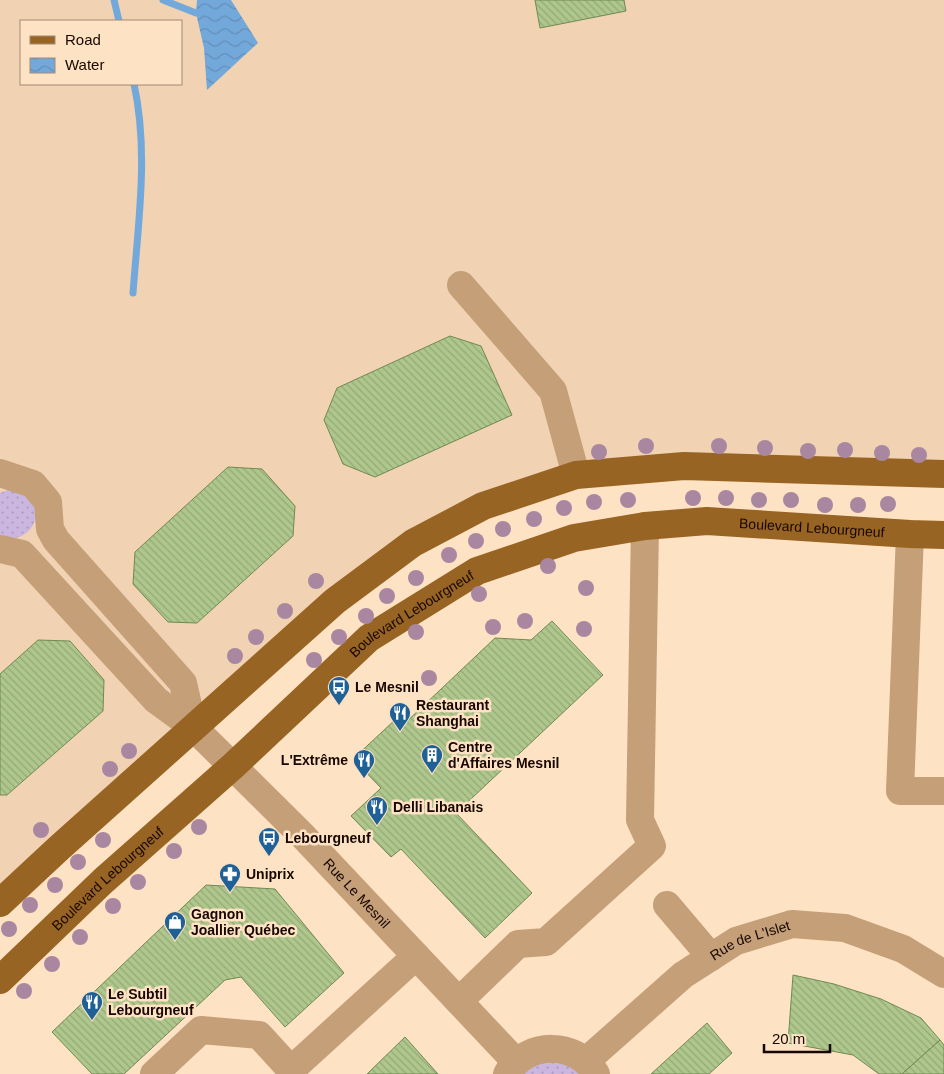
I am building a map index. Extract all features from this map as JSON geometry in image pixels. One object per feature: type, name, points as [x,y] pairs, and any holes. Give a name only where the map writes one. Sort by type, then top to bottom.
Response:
[{"type":"main road","points":[[0,903],[58,848],[335,601],[413,543],[483,506],[576,475],[684,466],[944,474]]},
{"type":"main road","name":"Boulevard Lebourgneuf","points":[[0,980],[103,881],[233,766],[369,638],[477,570],[574,538],[645,526],[707,521],[944,535]]},
{"type":"street","points":[[461,284],[553,391],[576,475]]},
{"type":"street","points":[[0,473],[32,484],[48,502],[50,529],[56,540],[183,683],[193,727]]},
{"type":"street","points":[[458,1001],[518,944],[546,942],[652,846],[640,820],[645,526]]},
{"type":"street","points":[[910,534],[900,790],[944,792]]},
{"type":"street","name":"Rue Le Mesnil","points":[[0,549],[22,554],[156,700],[193,727],[233,766],[458,1001],[512,1068]]},
{"type":"street","points":[[667,905],[711,957]]},
{"type":"street","name":"Rue de L'Islet","points":[[591,1067],[683,975],[736,941],[792,924],[845,928],[903,949],[944,974]]},
{"type":"street","points":[[154,1074],[201,1030],[259,1035],[291,1070],[416,956]]},
{"type":"street","points":[[512,1068],[526,1055],[538,1050],[551,1048],[564,1049],[576,1054],[591,1067]]},
{"type":"shaded area","points":[[0,0],[944,0],[944,474],[576,475],[413,543],[0,905]]},
{"type":"shaded area","points":[[10,489],[25,495],[33,503],[36,513],[29,531],[20,537],[11,538],[0,535],[0,493]]},
{"type":"shaded area","points":[[538,1050],[596,1074],[507,1074]]},
{"type":"water","points":[[197,0],[231,0],[258,43],[207,90],[204,48],[196,13]]},
{"type":"building","points":[[535,0],[624,0],[626,11],[540,28]]},
{"type":"building","points":[[450,336],[481,346],[512,415],[375,477],[343,464],[324,420],[337,388]]},
{"type":"building","points":[[228,467],[262,469],[295,506],[293,536],[197,623],[168,622],[133,584],[135,552]]},
{"type":"building","name":"Centre d'Affaires Mesnil","points":[[552,621],[603,675],[456,813],[532,893],[485,938],[401,849],[391,857],[351,816],[381,788],[353,759],[397,718],[403,725],[495,638],[531,640]]},
{"type":"building","points":[[38,640],[70,641],[104,680],[103,711],[7,795],[0,795],[0,674]]},
{"type":"building","points":[[206,885],[275,889],[344,973],[285,1027],[241,977],[225,980],[124,1074],[92,1074],[52,1032]]},
{"type":"building","points":[[793,975],[834,984],[881,999],[921,1018],[940,1040],[902,1074],[879,1074],[853,1055],[788,1043]]},
{"type":"building","points":[[707,1023],[732,1053],[709,1074],[651,1074]]},
{"type":"building","points":[[405,1037],[438,1074],[367,1074]]},
{"type":"building","points":[[940,1040],[944,1045],[944,1074],[902,1074]]},
{"type":"waterway","points":[[114,0],[119,20]]},
{"type":"waterway","points":[[163,0],[196,13]]},
{"type":"waterway","points":[[133,293],[142,162],[141,136],[134,85]]},
{"type":"place","name":"Le Mesnil","points":[[339,706]]},
{"type":"place","name":"Restaurant Shanghai","points":[[400,732]]},
{"type":"place","name":"Centre d'Affaires Mesnil","points":[[432,774]]},
{"type":"place","name":"L'Extrême","points":[[364,779]]},
{"type":"place","name":"Delli Libanais","points":[[377,826]]},
{"type":"place","name":"Lebourgneuf","points":[[269,857]]},
{"type":"place","name":"Uniprix","points":[[230,893]]},
{"type":"place","name":"Gagnon Joallier Québec","points":[[175,941]]},
{"type":"place","name":"Le Subtil Lebourgneuf","points":[[92,1021]]}]
